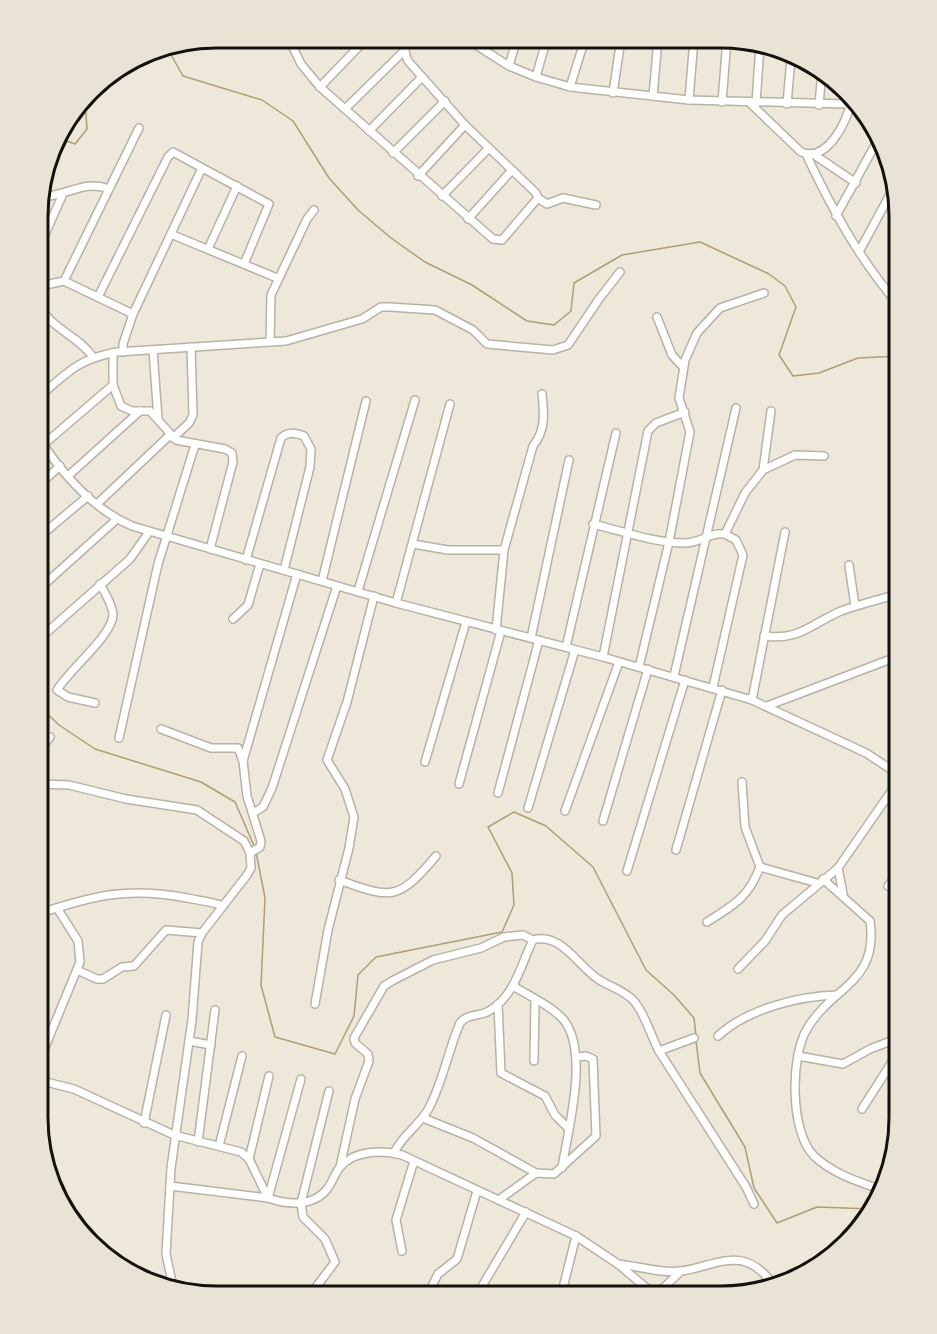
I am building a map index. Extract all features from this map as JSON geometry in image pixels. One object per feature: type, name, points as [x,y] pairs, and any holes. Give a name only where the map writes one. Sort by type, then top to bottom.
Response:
[{"type":"street","points":[[293,48],[301,64],[320,87],[493,240],[502,240],[538,198]]},
{"type":"street","points":[[320,87],[357,48]]},
{"type":"street","points":[[404,48],[408,61],[422,77],[488,149],[537,193],[538,198],[547,204],[563,198],[596,205]]},
{"type":"street","points":[[479,48],[509,66],[570,87],[688,100],[846,104]]},
{"type":"street","points":[[509,66],[514,48]]},
{"type":"street","points":[[536,77],[544,48]]},
{"type":"street","points":[[570,87],[582,48]]},
{"type":"street","points":[[613,93],[620,48]]},
{"type":"street","points":[[653,96],[657,48]]},
{"type":"street","points":[[688,100],[693,48]]},
{"type":"street","points":[[722,102],[726,48]]},
{"type":"street","points":[[345,109],[404,51]]},
{"type":"street","points":[[753,103],[759,53]]},
{"type":"street","points":[[787,104],[790,64]]},
{"type":"street","points":[[369,131],[422,77]]},
{"type":"street","points":[[819,105],[821,82]]},
{"type":"street","points":[[393,153],[445,101]]},
{"type":"street","points":[[753,103],[793,145],[856,183]]},
{"type":"street","points":[[809,154],[820,153],[833,138],[849,108]]},
{"type":"street","points":[[418,176],[465,125]]},
{"type":"street","points":[[48,287],[64,281],[139,128]]},
{"type":"street","points":[[836,216],[874,147]]},
{"type":"street","points":[[442,196],[488,149]]},
{"type":"street","points":[[98,297],[170,154],[180,154],[269,204],[244,264]]},
{"type":"street","points":[[809,154],[836,216],[873,273],[889,293]]},
{"type":"street","points":[[123,352],[123,344],[133,314],[173,235],[202,168]]},
{"type":"street","points":[[468,219],[512,170]]},
{"type":"street","points":[[49,197],[62,196],[92,185],[109,189]]},
{"type":"street","points":[[208,249],[237,186]]},
{"type":"street","points":[[48,228],[62,196]]},
{"type":"street","points":[[860,250],[888,198]]},
{"type":"street","points":[[270,342],[272,295],[277,278],[290,259],[307,219],[314,210]]},
{"type":"street","points":[[173,235],[277,278]]},
{"type":"street","points":[[48,389],[76,365],[93,357],[123,352],[286,341],[353,322],[381,308],[435,310],[473,330],[487,344],[553,350],[568,345],[598,299],[620,272]]},
{"type":"street","points":[[64,281],[133,314]]},
{"type":"street","points":[[639,667],[669,542],[690,432],[680,398],[683,367],[697,333],[712,315],[728,304],[764,293]]},
{"type":"street","points":[[657,317],[672,355],[683,367]]},
{"type":"street","points":[[48,318],[83,344],[93,357]]},
{"type":"street","points":[[97,504],[171,436],[189,423],[193,415],[191,347]]},
{"type":"street","points":[[153,350],[158,421]]},
{"type":"street","points":[[113,353],[113,385],[121,406],[150,411],[171,436],[195,445],[225,449],[232,453],[233,457],[210,549]]},
{"type":"street","points":[[48,436],[113,385]]},
{"type":"street","points":[[459,784],[499,630],[504,550],[533,446],[541,435],[544,414],[542,394]]},
{"type":"street","points":[[358,591],[416,400]]},
{"type":"street","points":[[322,581],[366,401]]},
{"type":"street","points":[[396,603],[450,404]]},
{"type":"street","points":[[674,676],[736,408]]},
{"type":"street","points":[[68,476],[140,411]]},
{"type":"street","points":[[763,470],[771,411]]},
{"type":"street","points":[[603,657],[630,533],[648,431],[656,423],[685,412]]},
{"type":"street","points":[[246,560],[282,438],[289,433],[299,434],[304,436],[310,446],[310,467],[284,570]]},
{"type":"street","points":[[566,647],[592,524],[615,433]]},
{"type":"street","points":[[119,738],[138,643],[195,445]]},
{"type":"street","points":[[48,451],[68,476],[97,504],[117,519],[149,532],[396,603],[713,687],[767,706],[866,753],[889,768]]},
{"type":"street","points":[[725,534],[745,493],[763,470],[795,455],[824,456]]},
{"type":"street","points":[[531,638],[568,460]]},
{"type":"street","points":[[48,477],[60,466]]},
{"type":"street","points":[[48,530],[88,496]]},
{"type":"street","points":[[48,581],[117,519]]},
{"type":"street","points":[[592,524],[669,542],[694,542],[708,535],[725,534],[736,540],[743,555],[713,687]]},
{"type":"street","points":[[48,631],[130,559],[149,532]]},
{"type":"street","points":[[752,700],[785,532]]},
{"type":"street","points":[[413,544],[448,550],[504,550]]},
{"type":"street","points":[[233,619],[248,605],[260,564]]},
{"type":"street","points":[[849,565],[855,606]]},
{"type":"street","points":[[243,761],[297,574]]},
{"type":"street","points":[[94,703],[68,697],[57,690],[102,636],[112,618],[111,607],[100,584]]},
{"type":"street","points":[[253,813],[263,807],[269,794],[337,585]]},
{"type":"street","points":[[315,1004],[339,880],[349,848],[354,817],[345,789],[327,760],[347,702],[374,596]]},
{"type":"street","points":[[764,636],[780,639],[795,636],[855,606],[889,597]]},
{"type":"street","points":[[426,762],[466,622]]},
{"type":"street","points":[[498,793],[539,640]]},
{"type":"street","points":[[528,808],[575,650]]},
{"type":"street","points":[[767,706],[889,660]]},
{"type":"street","points":[[566,811],[619,662]]},
{"type":"street","points":[[603,821],[648,669]]},
{"type":"street","points":[[627,871],[685,680]]},
{"type":"street","points":[[676,850],[722,690]]},
{"type":"street","points":[[161,729],[211,748],[238,748],[243,761],[247,796],[262,844],[250,853]]},
{"type":"street","points":[[707,922],[740,901],[749,891],[760,867],[745,827],[742,782]]},
{"type":"street","points":[[48,785],[69,786],[148,803],[188,806],[237,835],[250,853],[251,868],[247,875],[202,933],[198,942],[189,1041],[174,1135],[166,1254],[171,1279]]},
{"type":"street","points":[[738,969],[765,940],[782,915],[838,868],[889,794]]},
{"type":"street","points":[[339,880],[377,894],[390,894],[413,883],[436,856]]},
{"type":"street","points":[[760,867],[820,881],[843,894],[870,921],[872,930],[862,971],[816,1013],[804,1032],[798,1056],[795,1086],[802,1132],[812,1154],[828,1168],[874,1187]]},
{"type":"street","points":[[838,868],[843,894]]},
{"type":"street","points":[[48,911],[111,893],[135,891],[210,901],[223,906]]},
{"type":"street","points":[[48,1040],[77,970],[80,951],[78,941],[57,908]]},
{"type":"street","points":[[77,970],[97,979],[103,979],[115,970],[137,964],[165,930],[202,933]]},
{"type":"street","points":[[170,1186],[268,1198],[282,1203],[301,1203],[327,1190],[340,1167],[355,1099],[369,1061],[368,1054],[355,1043],[354,1038],[384,986],[444,956],[481,948],[504,937],[523,935],[533,940],[543,938],[551,940],[566,949],[598,979],[618,989],[635,1002],[659,1051],[746,1186],[753,1204]]},
{"type":"street","points":[[394,1153],[400,1141],[423,1118],[436,1094],[460,1023],[464,1018],[489,1011],[498,1004],[513,986],[533,940]]},
{"type":"street","points":[[513,986],[554,1011],[565,1022],[578,1057],[562,1167]]},
{"type":"street","points":[[718,1036],[729,1025],[798,998],[837,995]]},
{"type":"street","points":[[534,1061],[535,1001]]},
{"type":"street","points":[[498,1004],[501,1073],[544,1096],[553,1112],[567,1127]]},
{"type":"street","points":[[198,1142],[215,1010]]},
{"type":"street","points":[[144,1123],[166,1015]]},
{"type":"street","points":[[659,1051],[694,1038]]},
{"type":"street","points":[[189,1041],[211,1045]]},
{"type":"street","points":[[798,1056],[843,1064],[889,1042]]},
{"type":"street","points":[[219,1146],[242,1056]]},
{"type":"street","points":[[423,1118],[473,1138],[536,1173],[554,1174],[596,1136],[598,1131],[593,1059],[586,1056],[578,1057]]},
{"type":"street","points":[[862,1109],[889,1067]]},
{"type":"street","points":[[249,1159],[269,1076]]},
{"type":"street","points":[[268,1198],[301,1079]]},
{"type":"street","points":[[48,1082],[74,1089],[174,1135],[238,1151],[249,1159],[268,1198]]},
{"type":"street","points":[[317,1286],[335,1262],[325,1239],[303,1217],[301,1203],[329,1091]]},
{"type":"street","points":[[340,1167],[355,1156],[380,1151],[394,1153],[477,1191],[500,1199],[576,1236],[618,1264],[643,1286]]},
{"type":"street","points":[[402,1251],[396,1220],[414,1161]]},
{"type":"street","points":[[500,1199],[536,1173]]},
{"type":"street","points":[[431,1286],[434,1280],[457,1259],[477,1191]]},
{"type":"street","points":[[482,1286],[526,1212]]},
{"type":"street","points":[[564,1286],[576,1236]]},
{"type":"street","points":[[618,1264],[681,1271],[724,1259],[762,1270],[769,1279]]},
{"type":"street","points":[[665,1286],[681,1271]]},
{"type":"waterway","points":[[171,55],[183,76],[262,100],[293,121],[329,178],[358,210],[391,238],[425,262],[472,285],[527,321],[554,325],[571,311],[574,283],[622,255],[700,242],[769,274],[785,286],[796,307],[779,355],[793,376],[819,373],[858,358],[889,356]]},
{"type":"waterway","points":[[66,141],[75,144],[87,129],[86,110]]},
{"type":"waterway","points":[[48,715],[59,725],[95,749],[201,782],[235,802],[255,848]]},
{"type":"waterway","points":[[256,852],[265,898],[261,985],[275,1037],[335,1054],[354,1016],[358,975],[376,957],[502,932],[514,905],[512,873],[488,827],[514,812],[546,826],[593,867],[646,970],[674,995],[694,1018],[696,1036]]},
{"type":"waterway","points":[[696,1041],[700,1073],[745,1147],[754,1188],[777,1223],[817,1207],[862,1209]]}]
